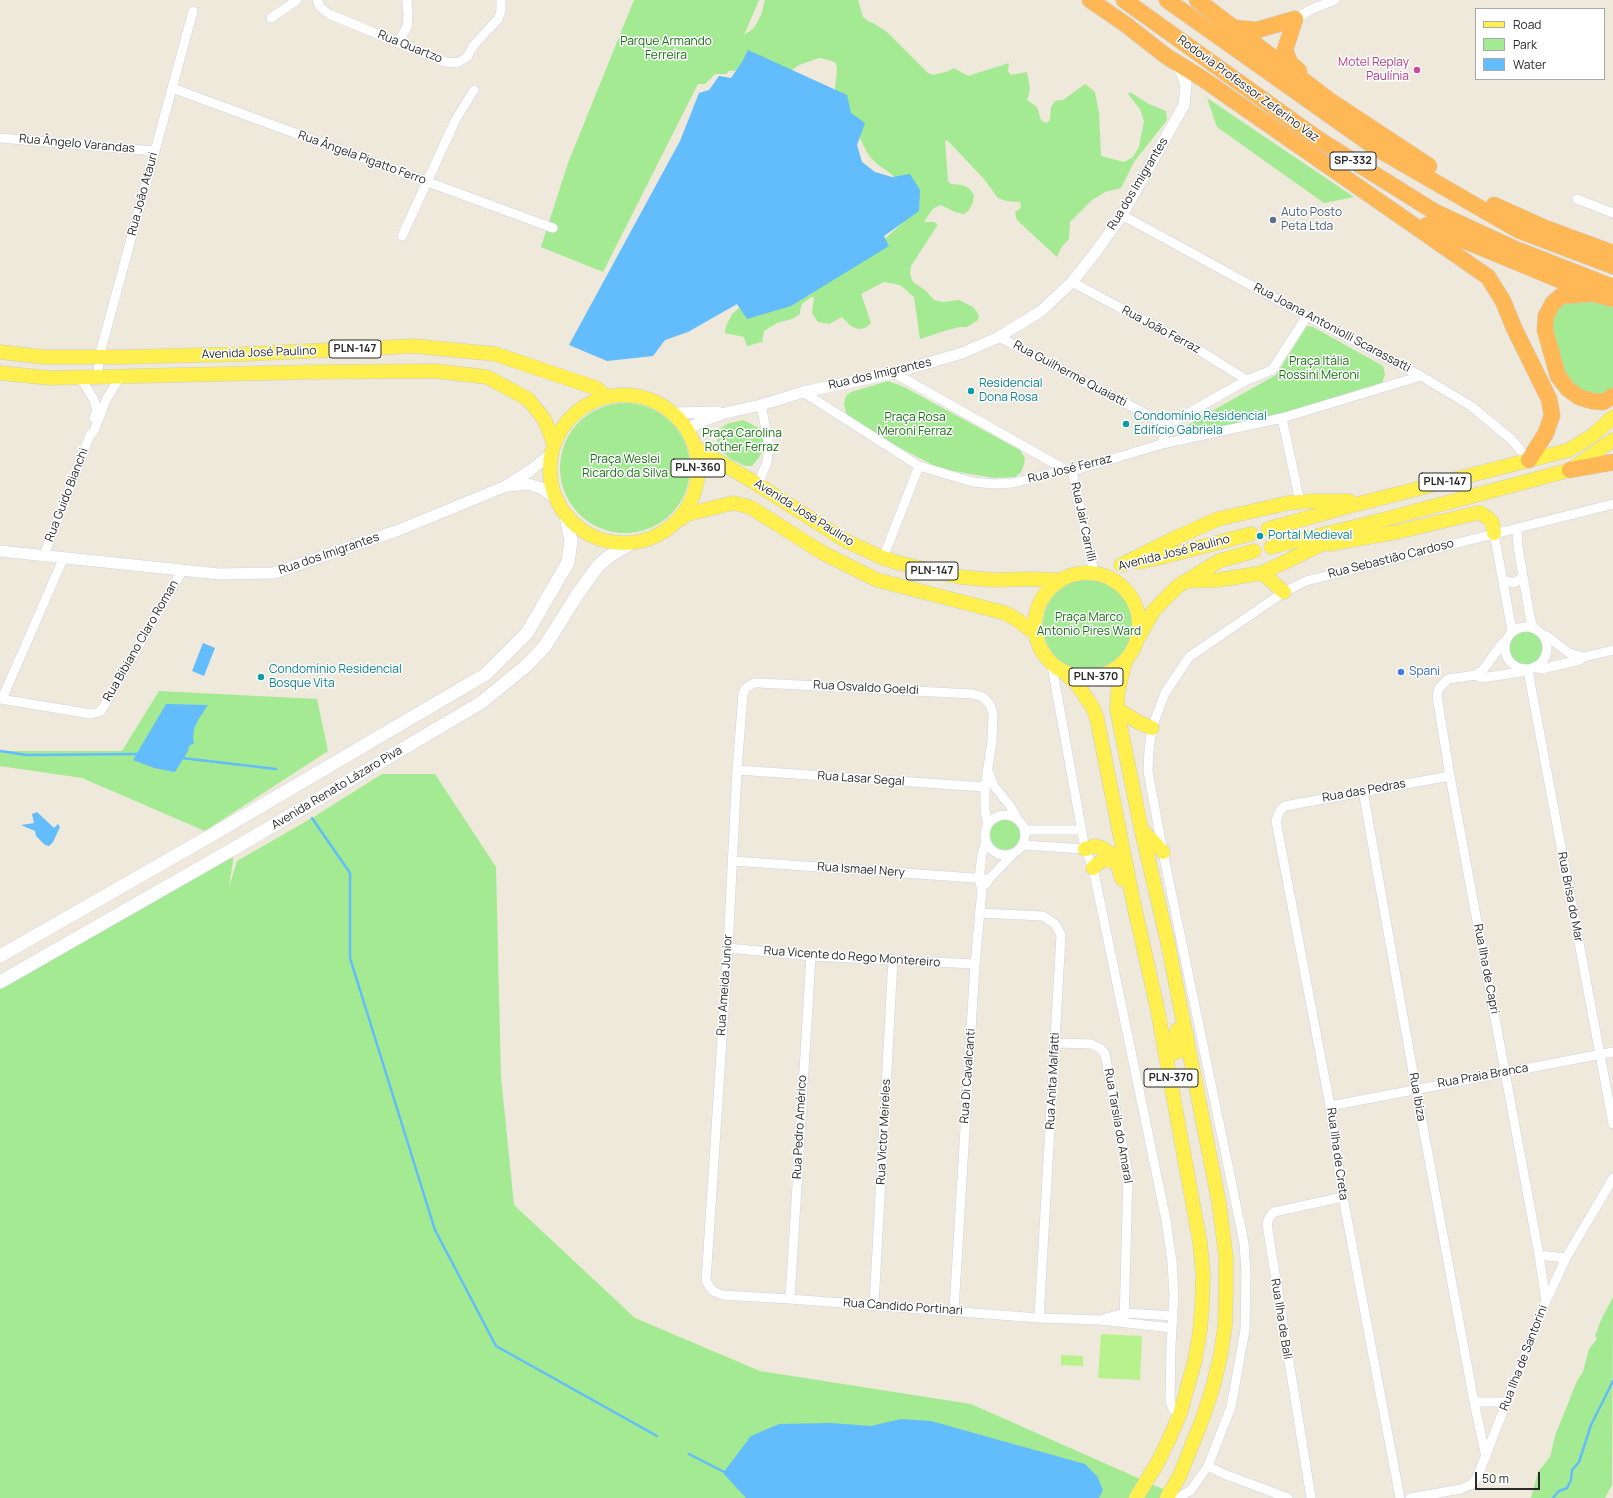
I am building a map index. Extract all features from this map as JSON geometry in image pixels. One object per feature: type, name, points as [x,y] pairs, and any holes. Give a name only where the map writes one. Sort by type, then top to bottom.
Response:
[{"type":"highway","points":[[1090,0],[1125,24],[1166,56],[1203,79],[1399,213],[1488,277],[1503,301],[1514,328],[1549,399],[1552,415],[1546,433],[1530,460]]},
{"type":"highway","name":"Rodovia Professor Zeferino Vaz","points":[[1124,0],[1318,140],[1434,212],[1515,249],[1613,287]]},
{"type":"highway","name":"Rodovia Professor Zeferino Vaz","points":[[1167,0],[1376,148],[1518,230],[1613,266]]},
{"type":"highway","points":[[1197,0],[1329,100],[1410,155],[1464,188],[1504,210],[1545,228],[1613,253]]},
{"type":"highway","points":[[1235,28],[1257,30],[1294,19]]},
{"type":"highway","points":[[1294,19],[1285,50],[1290,63],[1329,100]]},
{"type":"highway","points":[[1399,213],[1591,293],[1613,299]]},
{"type":"highway","points":[[1591,293],[1561,296],[1553,303],[1546,316],[1545,330],[1558,376],[1568,389],[1579,397],[1592,401],[1603,402],[1613,396]]},
{"type":"highway","points":[[1570,470],[1613,462]]},
{"type":"main road","name":"Avenida José Paulino","points":[[2,352],[44,357],[99,357],[246,354],[414,346],[495,354],[596,388],[606,396]]},
{"type":"main road","points":[[343,371],[352,349]]},
{"type":"main road","points":[[336,350],[338,362],[343,371]]},
{"type":"main road","points":[[1,373],[5,362],[2,352]]},
{"type":"main road","name":"Avenida José Paulino","points":[[1,373],[50,378],[343,371],[435,371],[486,377],[528,399],[544,419],[552,448]]},
{"type":"main road","name":"PLN-360","points":[[630,394],[647,397],[666,406],[675,413],[693,439],[696,448],[699,475],[691,501],[675,523],[655,537],[631,544],[612,543],[595,538],[579,529],[566,516],[555,498],[550,476],[552,448],[561,428],[572,415],[582,407],[606,396],[630,394]]},
{"type":"main road","name":"PLN-147","points":[[1268,529],[1569,450],[1592,436],[1613,417]]},
{"type":"main road","points":[[1570,470],[1613,440]]},
{"type":"main road","name":"Avenida José Paulino","points":[[696,448],[758,485],[846,541],[884,558],[899,563],[960,577],[993,580],[1059,580]]},
{"type":"main road","name":"PLN-147","points":[[1271,547],[1371,523],[1570,470]]},
{"type":"main road","points":[[1121,565],[1173,539],[1218,519],[1288,503],[1313,501],[1368,502]]},
{"type":"main road","name":"Avenida José Paulino","points":[[675,523],[688,514],[733,503],[750,507],[823,553],[877,580],[1005,613],[1035,633]]},
{"type":"main road","points":[[1315,547],[1397,532],[1477,513],[1481,513],[1492,522],[1494,533]]},
{"type":"main road","name":"Avenida Renato Lázaro Piva","points":[[0,956],[210,836],[486,674],[527,633],[564,571],[568,562],[571,542],[566,516]]},
{"type":"main road","points":[[1187,581],[1218,580],[1262,574],[1315,547],[1371,523]]},
{"type":"main road","name":"Avenida José Paulino","points":[[1096,573],[1121,565],[1162,557],[1251,534]]},
{"type":"main road","name":"Avenida Renato Lázaro Piva","points":[[0,982],[247,840],[482,702],[527,665],[545,646],[577,595],[598,566],[608,557],[631,544]]},
{"type":"main road","name":"Avenida José Paulino","points":[[1138,639],[1154,610],[1178,586],[1219,561],[1254,551]]},
{"type":"main road","name":"PLN-370","points":[[1066,674],[1081,678],[1097,677],[1112,672],[1129,657],[1138,639],[1139,616],[1132,597],[1117,582],[1096,573],[1076,573],[1059,580],[1044,594],[1036,613],[1035,633],[1041,651],[1052,666],[1066,674],[1077,684],[1093,708],[1097,719],[1134,906],[1157,1007],[1192,1191],[1203,1274],[1200,1331],[1195,1360],[1180,1414],[1158,1462],[1136,1498]]},
{"type":"main road","points":[[1262,574],[1284,592]]},
{"type":"main road","name":"PLN-370","points":[[1125,662],[1118,683],[1117,709],[1141,828],[1167,939],[1223,1228],[1226,1256],[1225,1326],[1220,1358],[1212,1390],[1202,1420],[1180,1475],[1167,1498]]},
{"type":"main road","points":[[1117,709],[1138,722],[1152,728]]},
{"type":"main road","points":[[1141,828],[1163,852]]},
{"type":"main road","points":[[1085,849],[1095,846],[1110,853],[1117,863],[1124,888],[1134,906]]},
{"type":"main road","points":[[1093,868],[1104,860],[1110,860],[1117,863]]},
{"type":"main road","points":[[1157,1007],[1162,1017],[1169,1050],[1177,1052],[1180,1048],[1166,959],[1167,939]]},
{"type":"street","points":[[270,18],[297,0]]},
{"type":"street","name":"Rua Quartzo","points":[[317,0],[320,7],[329,14],[445,62],[457,63],[467,57],[474,45],[498,19],[501,11],[501,0]]},
{"type":"street","points":[[398,43],[407,27],[407,0]]},
{"type":"street","points":[[1294,19],[1312,9],[1335,0]]},
{"type":"street","name":"Rua João Atauri","points":[[98,377],[99,357],[193,12]]},
{"type":"street","name":"Rua dos Imigrantes","points":[[687,430],[698,423],[725,413],[761,405],[803,392],[894,373],[962,353],[999,337],[1041,311],[1072,282],[1096,254],[1122,215],[1184,105],[1186,84],[1177,62]]},
{"type":"street","name":"Rua Ângela Pigatto Ferro","points":[[172,88],[553,228]]},
{"type":"street","points":[[402,236],[456,119],[474,90]]},
{"type":"street","name":"Rua Ângelo Varandas","points":[[0,138],[155,151]]},
{"type":"street","points":[[1577,199],[1613,213]]},
{"type":"street","name":"Rua Joana Antoniolli Scarassatti","points":[[1122,215],[1307,316],[1421,376],[1471,406],[1511,440],[1530,460]]},
{"type":"street","name":"Rua João Ferraz","points":[[1072,282],[1196,349],[1247,380]]},
{"type":"street","points":[[1162,444],[1167,425],[1247,380],[1272,370],[1307,316]]},
{"type":"street","name":"Rua Guilherme Quaiatti","points":[[999,337],[1167,425]]},
{"type":"street","points":[[894,373],[1069,470]]},
{"type":"street","name":"Rua José Ferraz","points":[[803,392],[919,466],[973,482],[993,484],[1014,483],[1069,470],[1162,444],[1282,418],[1421,376]]},
{"type":"street","name":"Rua Guido Bianchi","points":[[44,555],[90,435],[90,429],[96,410],[94,400],[84,383],[76,377]]},
{"type":"street","name":"Rua Guido Bianchi","points":[[90,435],[94,431],[106,400],[120,377]]},
{"type":"street","points":[[758,485],[767,462],[769,445],[761,405]]},
{"type":"street","name":"Rua dos Imigrantes","points":[[675,413],[725,413]]},
{"type":"street","points":[[1282,418],[1300,502]]},
{"type":"street","name":"Rua dos Imigrantes","points":[[0,551],[219,574],[274,573],[399,530],[506,486],[531,470],[552,448]]},
{"type":"street","points":[[884,558],[919,466]]},
{"type":"street","name":"Rua Jair Carrilli","points":[[1069,470],[1096,573]]},
{"type":"street","name":"Rua dos Imigrantes","points":[[506,486],[528,484],[541,488],[555,498]]},
{"type":"street","name":"Rua Sebastião Cardoso","points":[[1152,728],[1165,693],[1189,657],[1284,592],[1306,580],[1613,504]]},
{"type":"street","points":[[1517,528],[1518,547],[1533,628]]},
{"type":"street","points":[[1494,533],[1512,631]]},
{"type":"street","points":[[1,699],[64,557]]},
{"type":"street","name":"Rua Bibiano Claro Roman","points":[[1,699],[91,714],[100,711],[182,571]]},
{"type":"street","points":[[1503,580],[1514,582],[1523,578]]},
{"type":"street","points":[[1476,676],[1483,670],[1512,631],[1522,627],[1533,628],[1569,653],[1584,657]]},
{"type":"street","points":[[1476,676],[1481,678],[1521,672],[1543,660],[1546,655],[1547,644],[1542,634]]},
{"type":"street","points":[[1506,640],[1506,657],[1513,665],[1529,668],[1541,669],[1580,660],[1584,657],[1613,650]]},
{"type":"street","points":[[1052,666],[1085,849],[1093,868],[1166,1220],[1172,1262],[1174,1295],[1170,1401],[1173,1409],[1180,1414]]},
{"type":"street","name":"Rua Brisa do Mar","points":[[1529,668],[1529,676],[1613,1124]]},
{"type":"street","name":"Rua Ilha de Capri","points":[[1476,676],[1448,679],[1442,684],[1437,692],[1437,696],[1450,776],[1539,1254],[1546,1300]]},
{"type":"street","name":"Rua Osvaldo Goeldi","points":[[750,685],[760,682],[973,694],[982,697],[990,705],[993,713],[988,772]]},
{"type":"street","name":"Rua Ameida Junior","points":[[709,1287],[706,1274],[728,948],[737,770],[743,694],[750,685]]},
{"type":"street","points":[[1152,728],[1148,771],[1163,852],[1244,1243],[1246,1302],[1241,1357],[1231,1407],[1208,1466],[1191,1490],[1178,1498]]},
{"type":"street","name":"Rua Lasar Segal","points":[[737,770],[985,787]]},
{"type":"street","points":[[988,772],[985,787],[985,811],[988,824],[986,830],[986,842],[992,851],[997,854],[1013,854]]},
{"type":"street","points":[[982,890],[989,879],[1013,854],[1019,850],[1025,840],[1025,830],[1023,825],[1016,818],[1011,808],[994,786],[988,772]]},
{"type":"street","name":"Rua das Pedras","points":[[1280,810],[1285,806],[1450,776]]},
{"type":"street","name":"Rua Ibiza","points":[[1363,791],[1416,1089],[1474,1402],[1486,1456]]},
{"type":"street","name":"Rua Ilha de Creta","points":[[1280,810],[1277,815],[1277,826],[1330,1106],[1343,1197],[1400,1498]]},
{"type":"street","points":[[988,824],[998,816],[1010,815],[1016,818]]},
{"type":"street","points":[[1025,830],[1082,830]]},
{"type":"street","name":"Rua Di Cavalcanti","points":[[954,1310],[975,964],[982,890],[979,879],[982,854],[986,842]]},
{"type":"street","points":[[1023,845],[1085,849]]},
{"type":"street","name":"Rua Ismael Nery","points":[[733,861],[989,879]]},
{"type":"street","name":"Rua Anita Malfatti","points":[[980,913],[1043,916],[1052,921],[1057,927],[1061,938],[1039,1318]]},
{"type":"street","name":"Rua Vicente do Rego Montereiro","points":[[728,948],[811,956],[975,964]]},
{"type":"street","name":"Rua Pedro Américo","points":[[790,1299],[811,956]]},
{"type":"street","name":"Rua Victor Meireles","points":[[874,1305],[893,959]]},
{"type":"street","name":"Rua Tarsila do Amaral","points":[[1055,1043],[1091,1044],[1100,1048],[1105,1054],[1128,1174],[1124,1323]]},
{"type":"street","name":"Rua Praia Branca","points":[[1330,1106],[1613,1052]]},
{"type":"street","name":"Rua Ilha de Santorini","points":[[1410,1498],[1467,1487],[1477,1478],[1546,1300],[1566,1258],[1613,1178]]},
{"type":"street","name":"Rua Ilha de Bali","points":[[1311,1498],[1267,1224],[1269,1218],[1274,1212],[1343,1197]]},
{"type":"street","points":[[1539,1254],[1566,1258]]},
{"type":"street","name":"Rua Candido Portinari","points":[[709,1287],[713,1291],[722,1295],[954,1310],[1039,1318],[1100,1320],[1172,1328]]},
{"type":"street","name":"Rua Candido Portinari","points":[[1100,1320],[1125,1313],[1173,1316]]},
{"type":"street","points":[[1474,1402],[1507,1402]]},
{"type":"street","points":[[1208,1466],[1224,1474],[1288,1498]]},
{"type":"green space","name":"Parque Armando Ferreira","points":[[634,0],[759,0],[744,35],[754,28],[761,15],[765,0],[858,0],[863,17],[887,32],[928,73],[933,75],[949,71],[954,68],[968,76],[1009,63],[1008,71],[1011,75],[1027,72],[1030,89],[1027,100],[1037,107],[1041,120],[1046,123],[1050,120],[1051,107],[1055,101],[1063,100],[1085,84],[1095,92],[1099,113],[1101,156],[1124,162],[1133,157],[1139,147],[1144,121],[1140,109],[1128,94],[1130,92],[1149,104],[1166,111],[1167,120],[1134,162],[1121,188],[1105,192],[1092,200],[1070,222],[1069,239],[1061,248],[1057,257],[1017,220],[1015,212],[1021,208],[1020,202],[1006,201],[998,198],[984,179],[948,141],[945,140],[948,181],[951,184],[962,185],[969,188],[974,195],[973,202],[969,210],[964,214],[955,212],[941,205],[932,210],[924,222],[934,222],[937,226],[911,266],[910,274],[913,282],[926,291],[934,300],[943,302],[959,300],[973,307],[979,315],[978,320],[967,327],[959,327],[920,339],[914,297],[900,285],[884,282],[861,294],[871,323],[865,328],[858,329],[851,326],[842,317],[829,324],[818,322],[812,313],[814,297],[811,297],[802,304],[800,314],[792,319],[777,323],[764,331],[762,342],[747,346],[744,337],[725,333],[726,326],[732,314],[740,307],[867,255],[910,216],[913,193],[869,156],[835,90],[837,69],[836,63],[819,58],[799,65],[788,73],[745,70],[728,71],[727,74],[715,74],[705,84],[698,84],[603,272],[541,247],[568,163]]},
{"type":"green space","points":[[1207,98],[1354,197],[1324,203],[1217,127]]},
{"type":"green space","points":[[1566,300],[1613,300],[1613,389],[1602,394],[1589,394],[1569,383],[1551,335],[1552,322],[1557,310]]},
{"type":"green space","name":"Praça Itália Rossini Meroni","points":[[1307,326],[1313,327],[1383,366],[1385,375],[1382,383],[1375,387],[1274,416],[1189,434],[1184,431],[1184,428],[1196,420],[1276,375]]},
{"type":"green space","name":"Praça Rosa Meroni Ferraz","points":[[888,381],[904,387],[1020,450],[1025,458],[1021,472],[1015,477],[994,478],[947,470],[931,464],[891,443],[851,418],[846,413],[844,403],[846,396],[851,392]]},
{"type":"green space","name":"Praça Weslei Ricardo da Silva","points":[[631,403],[650,408],[671,422],[685,443],[689,455],[689,481],[685,493],[671,514],[650,528],[638,532],[619,533],[600,528],[579,514],[565,493],[561,481],[560,462],[565,443],[579,422],[600,408],[612,404]]},
{"type":"green space","name":"Praça Carolina Rother Ferraz","points":[[743,420],[761,429],[763,437],[764,447],[760,456],[752,466],[745,466],[731,459],[720,450],[717,440],[721,428],[727,424]]},
{"type":"green space","name":"Praça Marco Antonio Pires Ward","points":[[1089,579],[1098,580],[1115,587],[1127,599],[1134,616],[1134,634],[1127,651],[1115,663],[1098,670],[1089,671],[1080,670],[1063,663],[1051,651],[1044,634],[1043,625],[1044,616],[1051,599],[1063,587],[1080,580]]},
{"type":"green space","points":[[1526,631],[1538,636],[1543,648],[1538,660],[1526,665],[1514,660],[1509,648],[1514,636]]},
{"type":"green space","points":[[159,691],[317,699],[328,751],[205,831],[82,778],[0,766],[0,751],[122,751]]},
{"type":"green space","points":[[382,774],[435,774],[496,867],[501,1077],[514,1205],[635,1318],[760,1371],[971,1404],[1183,1498],[0,1498],[0,982],[235,848],[229,887],[237,861],[312,818]]},
{"type":"green space","points":[[1005,820],[1016,824],[1020,835],[1016,846],[1005,850],[994,846],[990,835],[994,824]]},
{"type":"green space","points":[[1613,1297],[1612,1485],[1605,1498],[1531,1498],[1538,1472],[1550,1457],[1555,1436],[1577,1381],[1583,1372],[1589,1349],[1597,1339],[1595,1336],[1601,1320]]},
{"type":"green space","points":[[1101,1334],[1142,1336],[1140,1380],[1098,1378]]},
{"type":"green space","points":[[1061,1355],[1083,1356],[1083,1366],[1061,1365]]},
{"type":"water","points":[[748,50],[847,95],[851,113],[865,123],[857,145],[862,162],[875,172],[892,177],[910,174],[920,190],[919,211],[884,236],[889,246],[791,306],[747,319],[737,304],[688,332],[665,340],[653,356],[607,361],[569,345],[680,141],[699,93],[709,90],[719,76],[731,78]]},
{"type":"water","points":[[203,643],[215,648],[204,676],[192,671]]},
{"type":"water","points":[[166,704],[208,705],[194,729],[194,743],[189,746],[188,751],[175,772],[154,768],[133,760]]},
{"type":"water","points":[[37,812],[54,828],[58,824],[60,827],[53,842],[49,846],[45,845],[36,836],[35,831],[21,825],[34,823],[32,814]]},
{"type":"water","points":[[901,1419],[931,1421],[1085,1464],[1097,1476],[1103,1490],[1099,1498],[746,1498],[723,1473],[751,1436],[779,1424],[831,1423],[871,1426]]},
{"type":"waterway","points":[[0,751],[27,755],[139,754]]},
{"type":"waterway","points":[[182,758],[276,769]]},
{"type":"waterway","points":[[312,818],[350,873],[350,958],[435,1230],[496,1346],[657,1436]]},
{"type":"waterway","points":[[1553,1498],[1559,1491],[1567,1488],[1571,1480],[1572,1470],[1579,1462],[1591,1425],[1613,1381]]},
{"type":"waterway","points":[[689,1454],[726,1473]]},
{"type":"place","name":"Motel Replay Paulínia","points":[[1417,70]]},
{"type":"place","name":"Auto Posto Peta Ltda","points":[[1273,220]]},
{"type":"place","name":"Residencial Dona Rosa","points":[[971,391]]},
{"type":"place","name":"Condomínio Residencial Edifício Gabriela","points":[[1126,424]]},
{"type":"place","name":"Portal Medieval","points":[[1260,536]]},
{"type":"place","name":"Spani","points":[[1401,672]]},
{"type":"place","name":"Condomínio Residencial Bosque Vita","points":[[261,677]]}]
